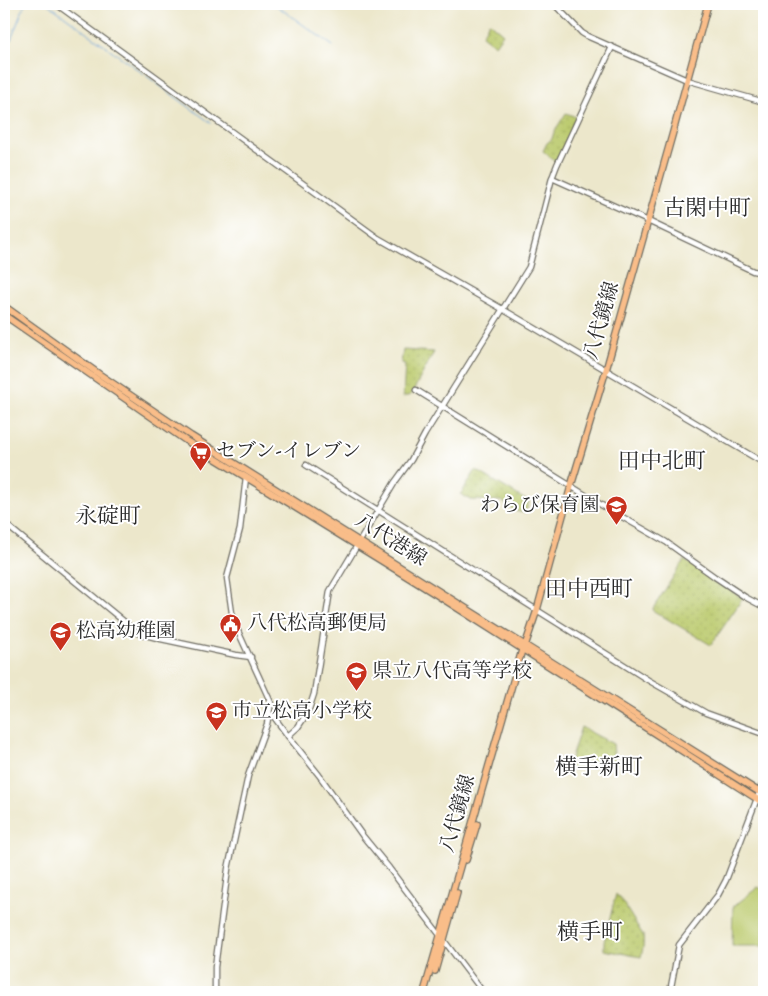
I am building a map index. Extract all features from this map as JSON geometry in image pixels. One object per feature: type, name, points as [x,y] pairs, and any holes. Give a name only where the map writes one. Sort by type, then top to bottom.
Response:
[{"type":"main road","name":"八代鏡線","points":[[428,992],[571,486],[606,370],[708,4]]},
{"type":"main road","name":"八代港線","points":[[4,306],[99,374],[191,436],[760,796],[764,803]]},
{"type":"main road","name":"八代港線","points":[[4,315],[185,440],[358,543]]},
{"type":"main road","name":"八代鏡線","points":[[424,992],[442,938]]},
{"type":"street","points":[[56,4],[378,238],[764,463]]},
{"type":"street","points":[[554,4],[582,33],[687,80],[764,102]]},
{"type":"street","points":[[288,736],[298,727],[308,712],[314,694],[330,591],[529,267],[552,178],[612,47]]},
{"type":"street","points":[[552,178],[753,271],[764,273]]},
{"type":"street","points":[[416,390],[602,506],[666,542],[745,597],[764,607]]},
{"type":"street","points":[[306,466],[680,699],[706,713],[764,734]]},
{"type":"street","points":[[215,992],[217,950],[228,869],[248,776],[270,714],[271,703],[237,629],[232,613],[227,578],[240,529],[246,477]]},
{"type":"street","points":[[4,523],[138,632],[161,639],[251,657]]},
{"type":"street","points":[[270,714],[319,775],[362,835],[482,992]]},
{"type":"street","points":[[670,992],[679,945],[718,895],[726,880],[760,796],[764,780]]},
{"type":"green space","points":[[489,22],[503,34],[495,45],[482,35]]},
{"type":"green space","points":[[566,113],[576,117],[557,163],[543,151]]},
{"type":"green space","points":[[403,350],[434,352],[411,395],[403,397],[405,364],[401,363]]},
{"type":"green space","points":[[476,470],[529,502],[525,513],[515,511],[502,501],[470,500],[461,494]]},
{"type":"green space","points":[[684,560],[743,598],[711,645],[652,610]]},
{"type":"green space","points":[[581,727],[613,744],[615,765],[567,770]]},
{"type":"green space","points":[[758,887],[764,890],[764,946],[732,946],[733,907]]},
{"type":"green space","points":[[616,894],[643,935],[641,957],[604,950],[604,942]]},
{"type":"waterway","points":[[4,57],[25,4]]},
{"type":"waterway","points":[[48,4],[211,123]]},
{"type":"waterway","points":[[274,4],[333,46]]},
{"type":"place","name":"セブン-イレブン","points":[[200,471]]},
{"type":"place","name":"わらび保育園","points":[[616,525]]},
{"type":"place","name":"八代松高郵便局","points":[[231,643]]},
{"type":"place","name":"松高幼稚園","points":[[60,651]]},
{"type":"place","name":"県立八代高等学校","points":[[356,691]]},
{"type":"place","name":"市立松高小学校","points":[[216,731]]},
{"type":"district","name":"古閑中町","points":[[707,210]]},
{"type":"district","name":"田中北町","points":[[662,463]]},
{"type":"district","name":"永碇町","points":[[108,518]]},
{"type":"district","name":"田中西町","points":[[589,591]]},
{"type":"district","name":"横手新町","points":[[599,769]]},
{"type":"district","name":"横手町","points":[[590,934]]}]
